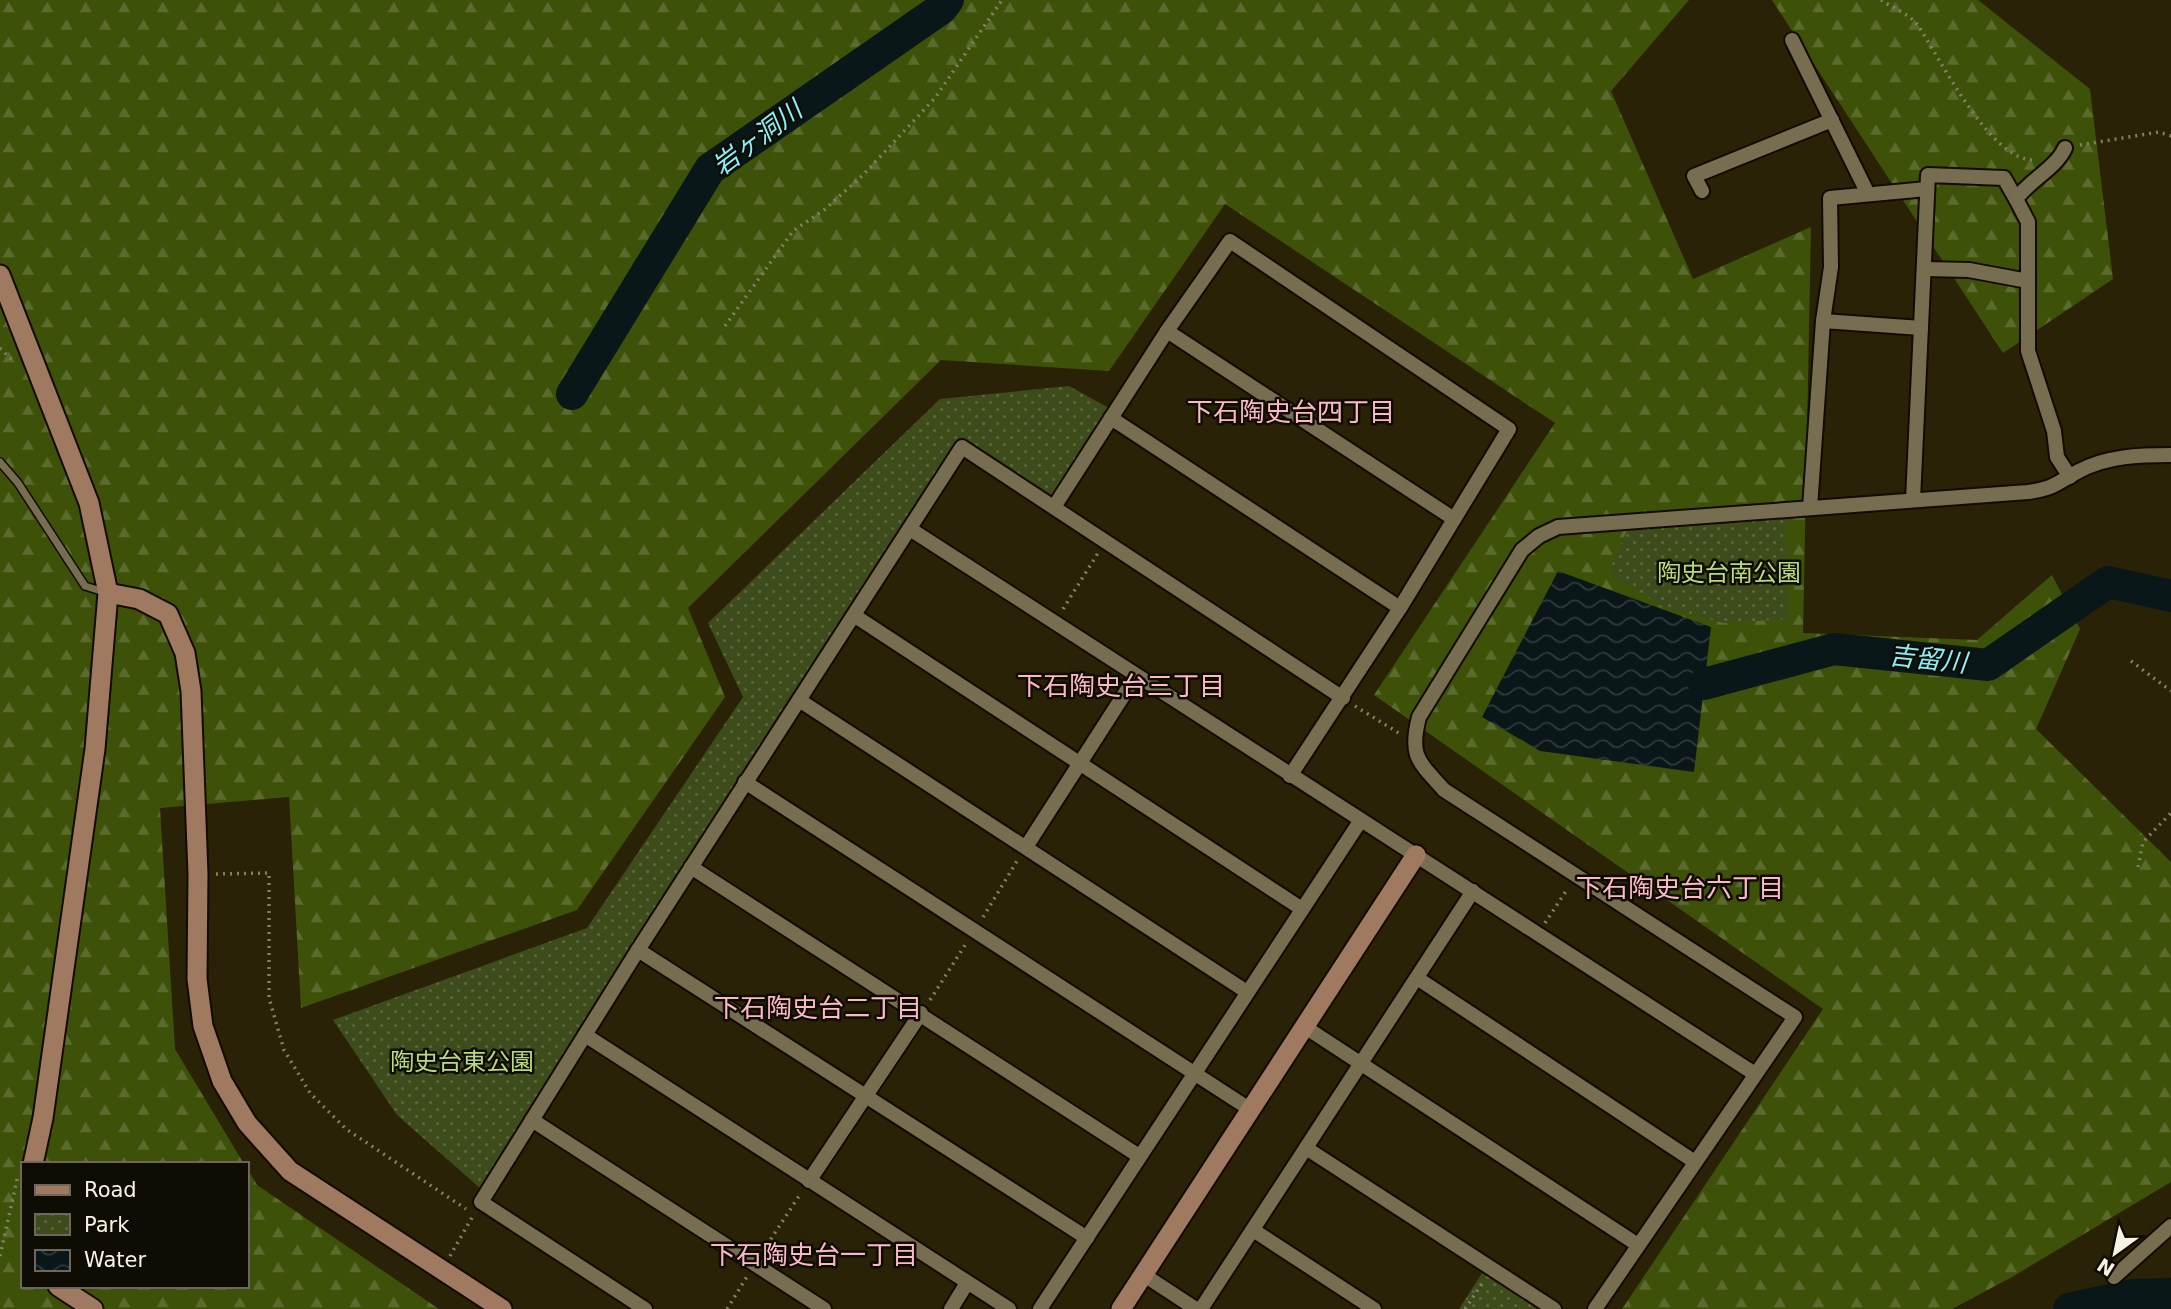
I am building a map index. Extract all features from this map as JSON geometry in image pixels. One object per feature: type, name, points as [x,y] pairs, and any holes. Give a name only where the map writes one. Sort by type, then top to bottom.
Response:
[{"type":"street","points":[[1793,40],[1868,194]]},
{"type":"street","points":[[1702,191],[1694,176],[1832,120]]},
{"type":"street","points":[[2016,199],[2028,182],[2061,157],[2065,148]]},
{"type":"street","points":[[1913,500],[1928,175],[2004,178],[2028,222],[2028,351],[2054,431],[2057,457],[2070,477]]},
{"type":"street","points":[[1810,508],[1823,321],[1831,267],[1830,198],[1927,188]]},
{"type":"street","points":[[1054,507],[1167,331],[1230,241],[1509,429],[1400,608],[1290,776]]},
{"type":"street","points":[[1924,269],[1969,270],[2028,281]]},
{"type":"street","points":[[0,275],[89,503],[108,593],[95,749],[43,1118],[28,1162]]},
{"type":"street","points":[[1823,321],[1921,328]]},
{"type":"street","points":[[1167,331],[1454,519]]},
{"type":"street","points":[[1111,418],[1400,608]]},
{"type":"street","points":[[645,1309],[478,1208],[638,950],[962,447],[1343,698]]},
{"type":"street","points":[[1595,1309],[1795,1017],[1444,790],[1421,765],[1413,742],[1419,717],[1522,550],[1538,536],[1558,527],[2054,488],[2101,462],[2136,456],[2171,455]]},
{"type":"street","points":[[910,529],[1755,1074]]},
{"type":"street","points":[[108,593],[139,599],[169,614],[185,653],[191,691],[198,874],[197,979],[203,1026],[222,1081],[247,1123],[290,1171],[502,1309]]},
{"type":"street","points":[[855,616],[1303,909]]},
{"type":"street","points":[[1026,847],[1136,676]]},
{"type":"street","points":[[799,699],[1247,992]]},
{"type":"street","points":[[746,782],[1251,1110]]},
{"type":"street","points":[[1041,1309],[1361,820]]},
{"type":"street","points":[[1121,1309],[1416,855]]},
{"type":"street","points":[[691,867],[1139,1156]]},
{"type":"street","points":[[1201,1309],[1473,891]]},
{"type":"street","points":[[638,950],[1087,1238]]},
{"type":"street","points":[[1417,978],[1695,1162]]},
{"type":"street","points":[[809,1181],[921,1013]]},
{"type":"street","points":[[1305,1027],[1638,1245]]},
{"type":"street","points":[[585,1035],[1009,1309]]},
{"type":"street","points":[[532,1120],[824,1309]]},
{"type":"street","points":[[1306,1148],[1554,1309]]},
{"type":"street","points":[[2114,1277],[2171,1226]]},
{"type":"street","points":[[1253,1230],[1374,1309]]},
{"type":"street","points":[[1144,1275],[1196,1309]]},
{"type":"street","points":[[951,1309],[967,1283]]},
{"type":"street","points":[[61,1288],[93,1309]]},
{"type":"lane","points":[[0,462],[18,483],[85,586],[108,593]]},
{"type":"path","points":[[725,326],[793,231],[824,210],[863,175],[935,98],[1002,0]]},
{"type":"path","points":[[1881,0],[1915,22],[1931,52],[1997,144],[2032,162],[2053,148],[2159,132],[2171,136]]},
{"type":"path","points":[[1055,623],[1106,540]]},
{"type":"path","points":[[2131,661],[2171,691]]},
{"type":"path","points":[[1343,698],[1413,742]]},
{"type":"path","points":[[2138,867],[2143,842],[2171,813]]},
{"type":"path","points":[[198,874],[269,873],[269,998],[284,1050],[310,1093],[346,1129],[478,1208],[442,1270]]},
{"type":"path","points":[[1538,933],[1576,875]]},
{"type":"path","points":[[727,1309],[809,1181]]},
{"type":"path","points":[[0,1256],[21,1186]]},
{"type":"path","points":[[1465,1309],[1491,1268]]},
{"type":"green space","points":[[0,0],[1689,0],[1611,91],[1693,279],[1811,227],[1803,633],[1977,640],[2052,575],[2080,629],[2036,729],[2171,862],[2171,1182],[2012,1277],[1952,1309],[1622,1309],[1823,1009],[1374,695],[1555,423],[1225,204],[1109,371],[941,360],[688,608],[725,697],[577,910],[301,1008],[289,797],[160,808],[175,1049],[243,1162],[21,1162],[21,1288],[248,1288],[248,1170],[257,1185],[439,1309],[0,1309]]},
{"type":"green space","points":[[1772,0],[1978,0],[2090,89],[2113,279],[2003,353]]},
{"type":"green space","name":"陶史台東公園","points":[[1069,386],[1109,408],[1053,496],[959,438],[481,1189],[397,1115],[333,1020],[587,928],[743,697],[708,623],[940,399]]},
{"type":"green space","name":"陶史台南公園","points":[[1786,519],[1787,619],[1724,623],[1663,607],[1608,572],[1628,528]]},
{"type":"green space","points":[[1484,1270],[1544,1309],[1459,1309]]},
{"type":"water","points":[[1558,571],[1711,627],[1694,772],[1540,751],[1482,717]]},
{"type":"waterway","name":"岩ヶ洞川","points":[[572,394],[710,169],[942,8],[948,0]]},
{"type":"waterway","name":"吉留川","points":[[1704,684],[1834,649],[1988,665],[2108,582],[2171,596]]},
{"type":"waterway","points":[[2069,1309],[2133,1295],[2171,1294]]},
{"type":"district","name":"下石陶史台四丁目","points":[[1291,412]]},
{"type":"district","name":"下石陶史台三丁目","points":[[1121,686]]},
{"type":"district","name":"下石陶史台六丁目","points":[[1680,888]]},
{"type":"district","name":"下石陶史台二丁目","points":[[818,1008]]},
{"type":"district","name":"下石陶史台一丁目","points":[[814,1255]]}]
